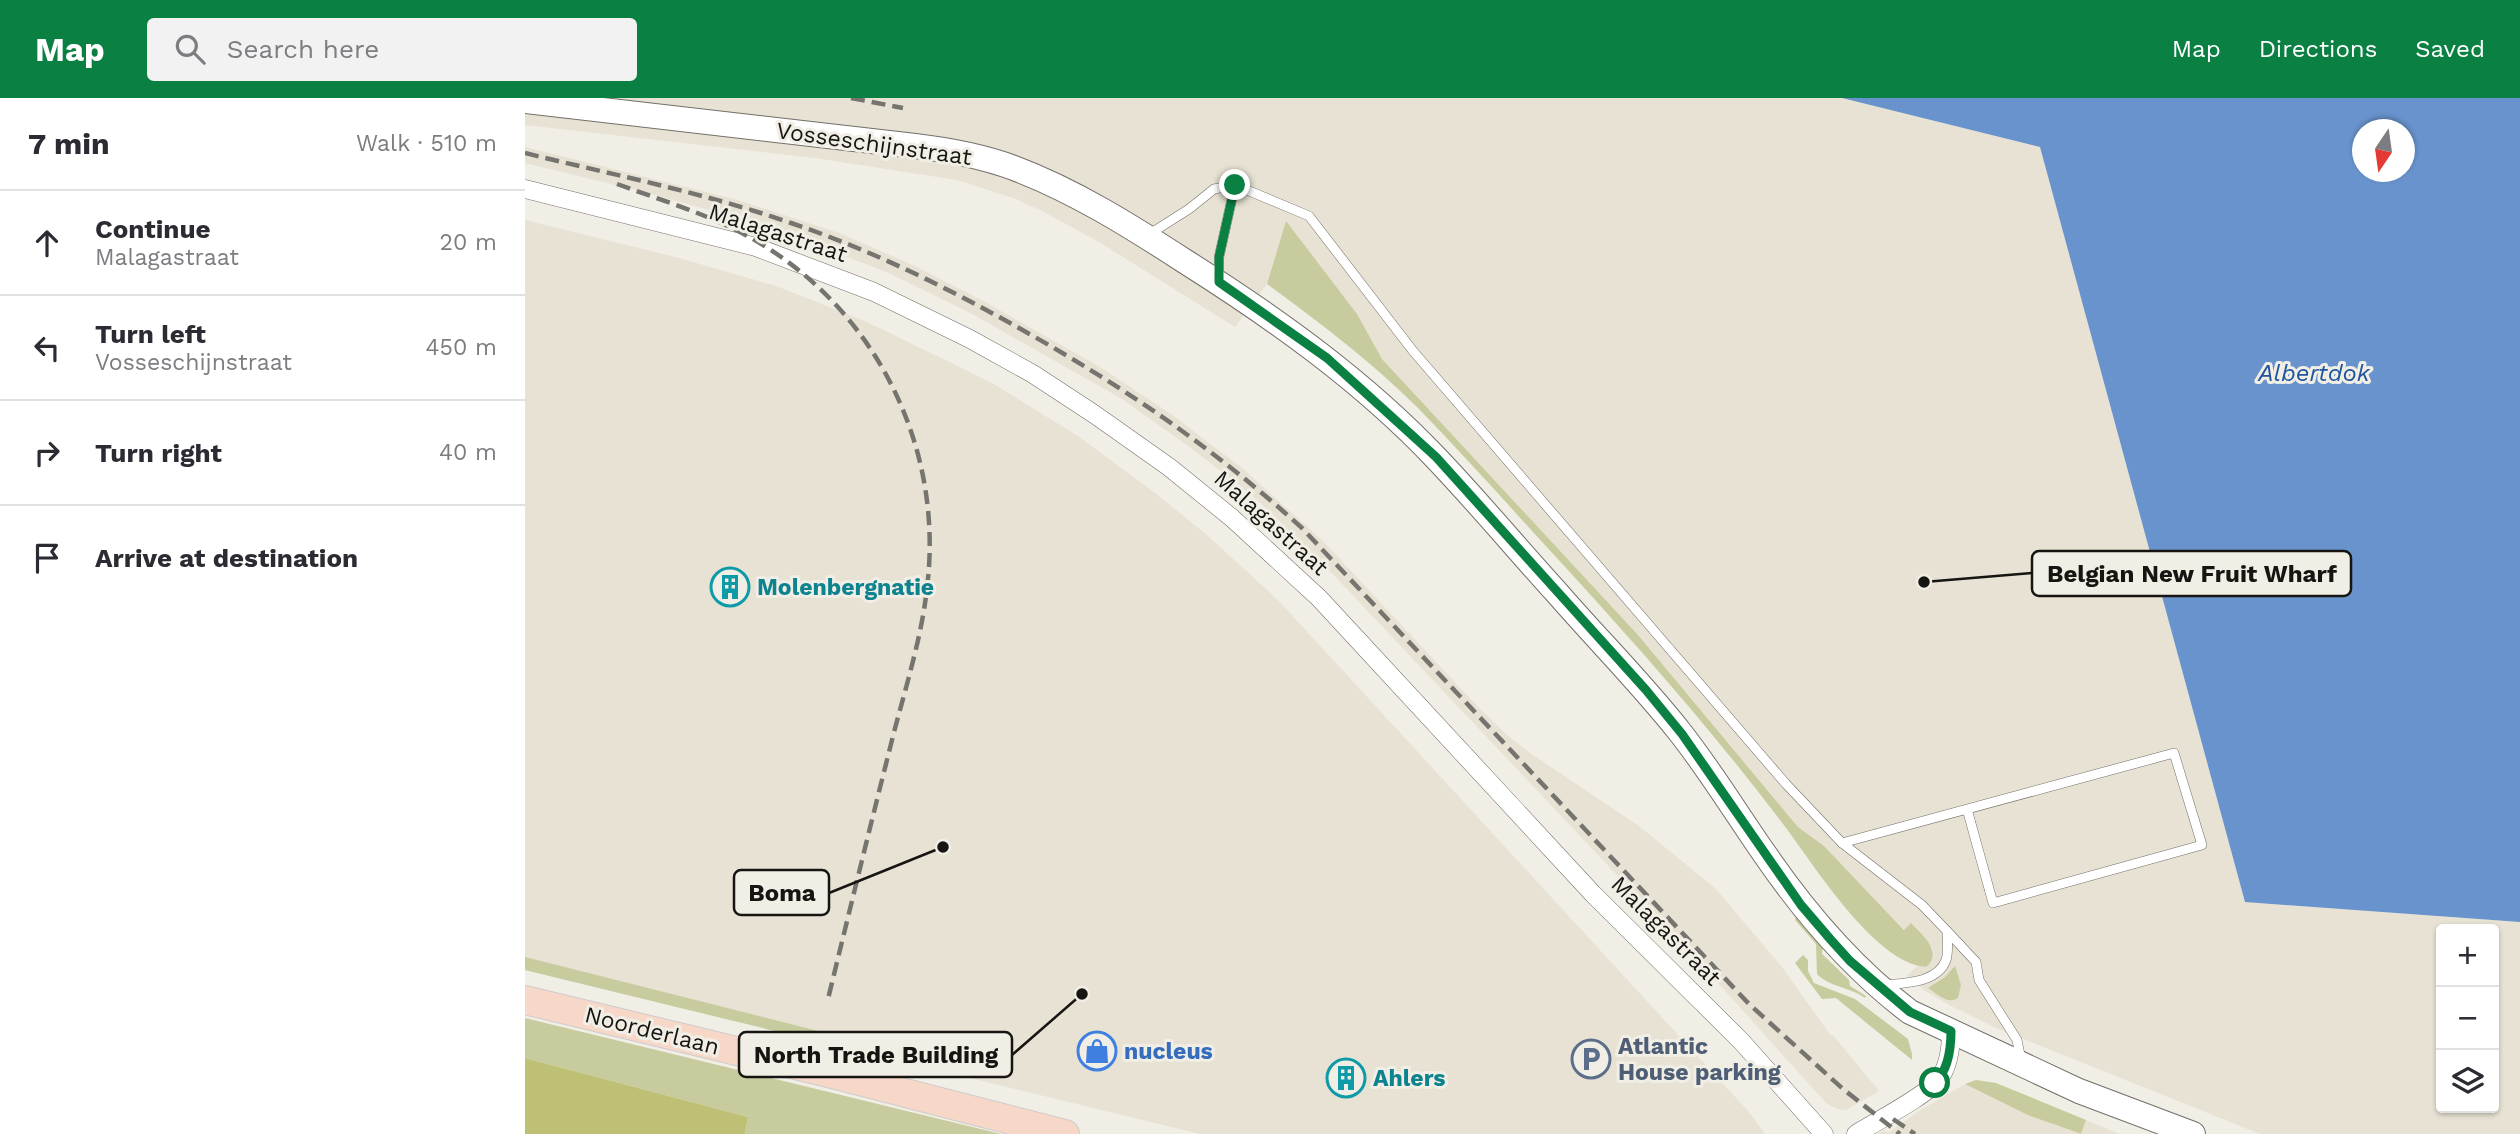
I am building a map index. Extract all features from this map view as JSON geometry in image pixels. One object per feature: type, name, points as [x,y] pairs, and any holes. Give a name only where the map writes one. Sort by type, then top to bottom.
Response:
[{"type":"main road","name":"Noorderlaan","points":[[525,1000],[828,1073],[1065,1134]]},
{"type":"street","name":"Vosseschijnstraat","points":[[525,101],[965,154],[1042,180],[1146,236],[1219,282],[1327,358],[1436,457],[1646,690],[1682,734],[1801,905],[1850,961],[1910,1012],[2079,1091],[2193,1134]]},
{"type":"street","name":"Malagastraat","points":[[525,189],[733,241],[849,281],[940,323],[1033,373],[1159,460],[1232,518],[1304,583],[1593,894],[1741,1041],[1824,1134]]},
{"type":"street","points":[[1856,1134],[1939,1080],[1951,1047],[1951,1031]]},
{"type":"lane","points":[[1146,236],[1215,189],[1235,185],[1309,216],[1413,351],[1786,784],[1842,843],[1922,905],[1976,962],[1979,980],[2017,1040],[2022,1065]]},
{"type":"lane","points":[[1219,282],[1219,257],[1235,185]]},
{"type":"lane","points":[[1842,843],[1967,809],[2175,753],[2202,845],[1993,903],[1967,809]]},
{"type":"lane","points":[[1878,985],[1911,983],[1933,975],[1946,961],[1947,931]]},
{"type":"shaded area","points":[[525,98],[1842,98],[2040,147],[2245,902],[2520,922],[2520,1134],[2260,1134],[1996,1028],[1924,990],[1907,975],[1918,966],[1926,967],[1934,956],[1933,949],[1911,923],[1905,930],[1824,846],[1798,827],[1638,635],[1382,359],[1357,314],[1286,222],[1267,284],[1235,327],[1099,242],[1013,198],[957,180],[815,158],[525,125]]},
{"type":"shaded area","points":[[525,147],[738,200],[839,233],[915,266],[985,302],[1100,367],[1171,414],[1242,468],[1323,541],[1507,735],[1639,826],[1716,889],[1782,967],[1831,1036],[1833,1035],[1879,1091],[1846,1110],[1826,1103],[1700,963],[1310,550],[1256,499],[1122,399],[974,315],[891,274],[770,227],[525,163]]},
{"type":"shaded area","points":[[525,220],[679,258],[776,286],[865,321],[992,383],[1078,436],[1207,535],[1277,599],[1749,1112],[1765,1134],[1200,1134],[525,970]]},
{"type":"shaded area","points":[[1965,1084],[2054,1125],[2081,1134],[1878,1134],[1884,1130],[1888,1133]]},
{"type":"shaded area","points":[[2086,1120],[2120,1134],[2081,1134]]},
{"type":"green space","points":[[1286,221],[1357,314],[1382,359],[1638,635],[1798,827],[1824,846],[1904,930],[1911,923],[1925,938],[1933,955],[1926,967],[1906,961],[1886,948],[1846,909],[1755,788],[1667,681],[1434,425],[1364,359],[1267,284]]},
{"type":"green space","points":[[1796,915],[1823,945],[1822,954],[1849,980],[1850,986],[1866,996],[1865,998],[1827,982],[1817,974],[1816,944],[1795,920]]},
{"type":"green space","points":[[1803,955],[1808,960],[1808,971],[1814,983],[1855,999],[1908,1039],[1912,1060],[1836,998],[1822,999],[1795,963]]},
{"type":"green space","points":[[525,957],[830,1034],[828,1044],[525,970]]},
{"type":"green space","points":[[1955,966],[1961,985],[1958,998],[1946,999],[1928,988],[1945,977]]},
{"type":"green space","points":[[525,1018],[1001,1134],[745,1134],[748,1117],[525,1058]]},
{"type":"green space","points":[[525,1058],[748,1117],[745,1134],[525,1134]]},
{"type":"green space","points":[[1976,1080],[1996,1083],[2086,1120],[2081,1134],[2028,1115],[1965,1084]]},
{"type":"water","name":"Albertdok","points":[[1842,98],[2520,98],[2520,922],[2245,902],[2040,147]]},
{"type":"railway","points":[[851,98],[903,108]]},
{"type":"railway","points":[[525,153],[726,203],[852,246],[911,272],[997,316],[1100,376],[1170,422],[1237,472],[1302,528],[1749,1004],[1843,1089],[1900,1134]]},
{"type":"railway","points":[[617,184],[728,226],[763,245],[804,275],[840,310],[871,349],[895,392],[913,439],[925,487],[930,537],[924,609],[828,999]]},
{"type":"railway","points":[[1893,1119],[1915,1134]]},
{"type":"place","name":"Belgian New Fruit Wharf","points":[[1924,582]]},
{"type":"place","name":"Molenbergnatie","points":[[730,587]]},
{"type":"place","name":"Boma","points":[[943,847]]},
{"type":"place","name":"North Trade Building","points":[[1082,994]]},
{"type":"place","name":"nucleus","points":[[1097,1051]]},
{"type":"place","name":"Atlantic House parking","points":[[1591,1059]]},
{"type":"place","name":"Ahlers","points":[[1346,1078]]},
{"type":"route","points":[[1235,185],[1219,257],[1219,282],[1327,358],[1394,416],[1436,457],[1646,690],[1682,734],[1766,857],[1831,940],[1850,961],[1910,1012],[1951,1031],[1951,1047],[1946,1066],[1935,1083]]}]
